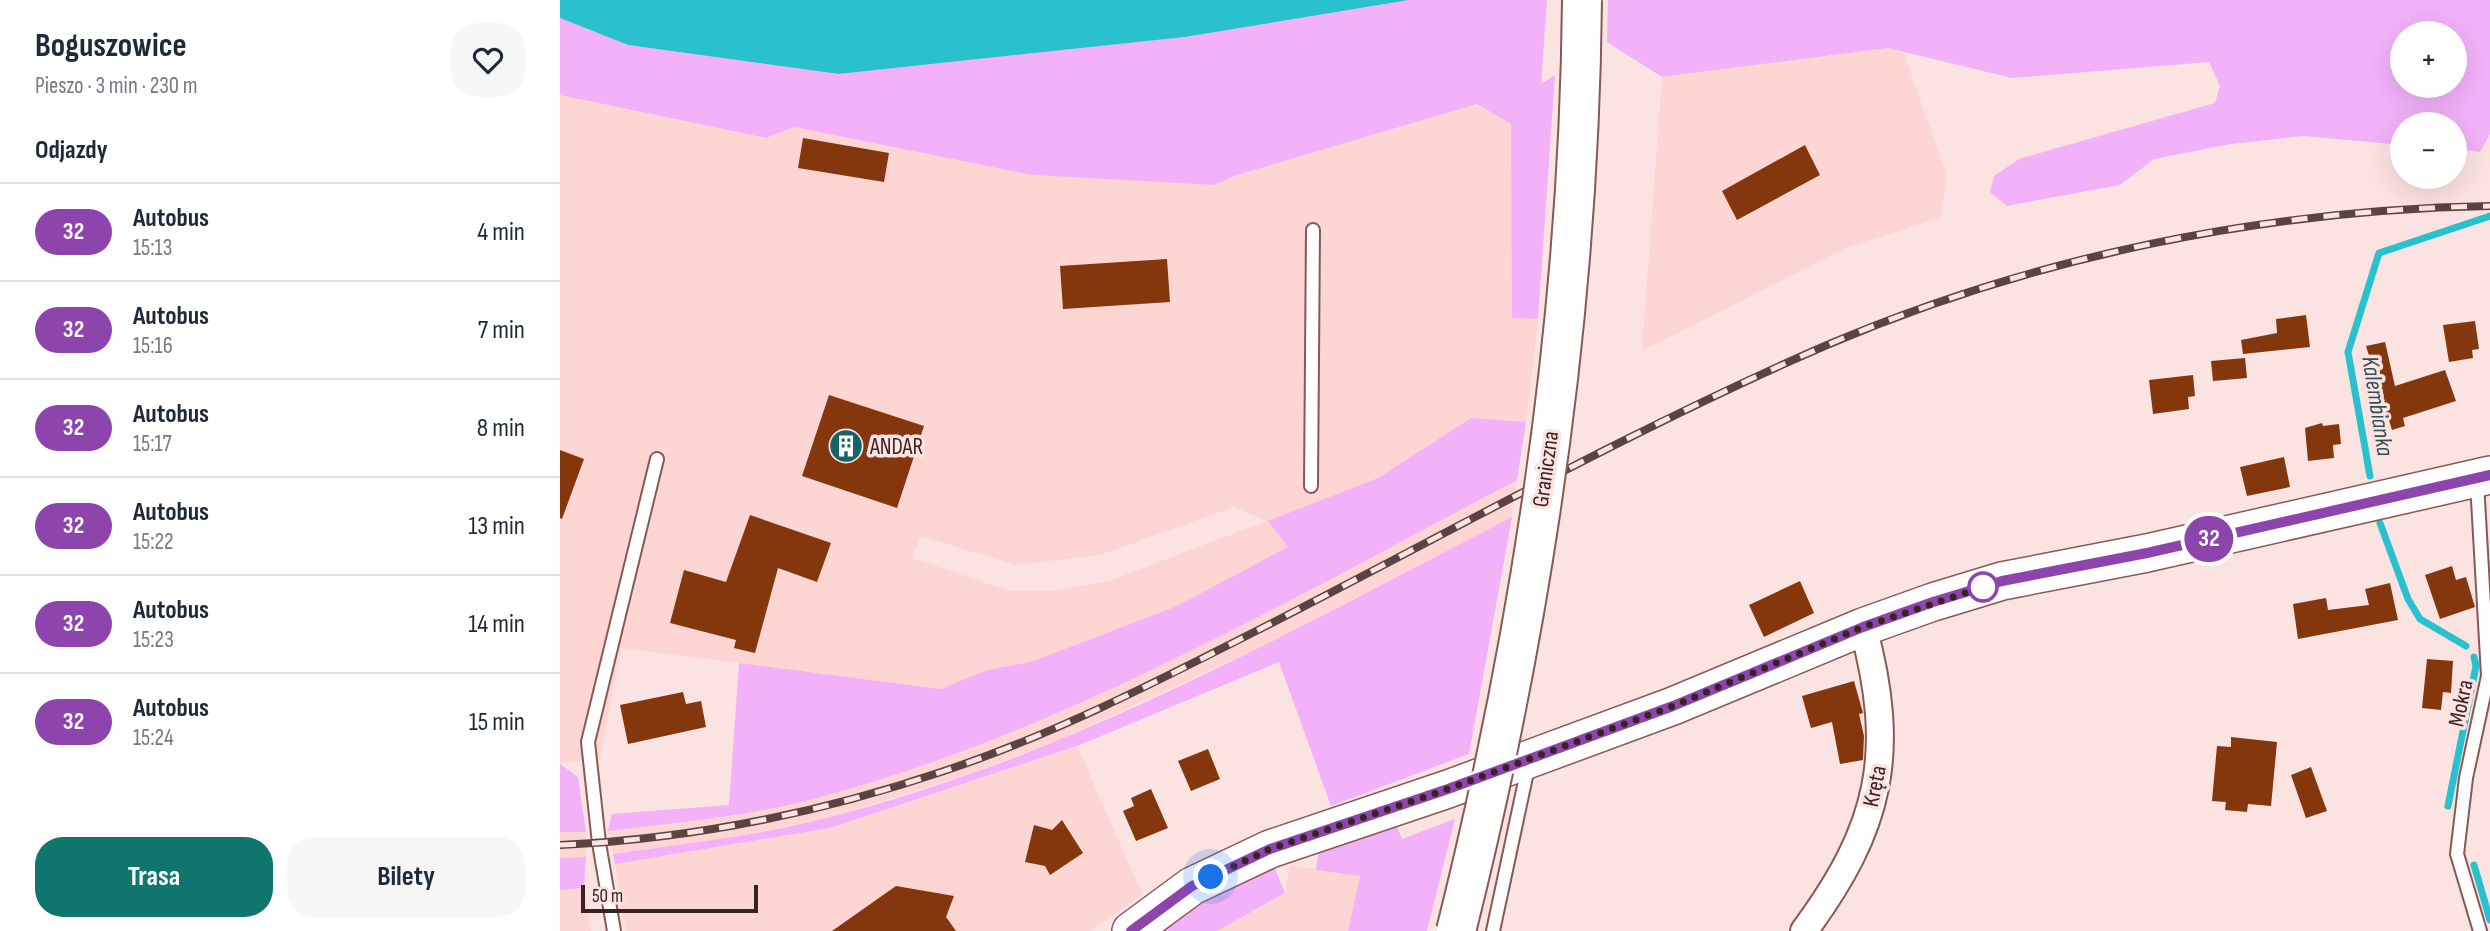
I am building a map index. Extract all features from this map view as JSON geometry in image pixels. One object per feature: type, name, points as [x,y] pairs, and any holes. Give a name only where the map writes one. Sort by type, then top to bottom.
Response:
[{"type":"highway","name":"Graniczna","points":[[1456,931],[1504,716],[1539,514],[1568,258],[1576,157],[1582,0]]},
{"type":"street","points":[[1131,931],[1192,886],[1270,849],[1525,761],[1673,706],[1863,627],[2002,581],[2147,553],[2483,477]]},
{"type":"street","name":"Kręta","points":[[1804,931],[1830,896],[1858,845],[1874,796],[1882,744],[1878,691],[1863,627]]},
{"type":"lane","points":[[1311,486],[1313,229]]},
{"type":"lane","points":[[614,931],[599,843],[588,742],[657,459]]},
{"type":"lane","name":"Mokra","points":[[2480,931],[2457,854],[2466,778],[2488,676],[2483,477]]},
{"type":"lane","points":[[1493,931],[1527,772],[1525,761]]},
{"type":"shaded area","points":[[1409,0],[1547,0],[1541,84],[1555,75],[1538,319],[1512,318],[1511,124],[1477,104],[1237,175],[1214,185],[1032,175],[794,127],[766,138],[560,95],[560,18],[628,45],[839,74],[1185,37]]},
{"type":"shaded area","points":[[1608,0],[2490,0],[2490,134],[2480,152],[2467,150],[2467,112],[2390,112],[2390,144],[2303,136],[2231,144],[2154,159],[2120,185],[2007,206],[1990,192],[1994,176],[2019,159],[2215,103],[2220,86],[2209,62],[2012,78],[1888,48],[1662,77],[1607,42]]},
{"type":"shaded area","points":[[1888,48],[1903,52],[1947,175],[1940,218],[1848,247],[1642,351],[1662,77]]},
{"type":"shaded area","points":[[560,95],[766,138],[794,127],[1032,175],[1214,185],[1237,175],[1477,104],[1511,124],[1513,318],[1538,319],[1526,422],[1471,418],[1378,478],[1269,521],[1289,547],[1177,606],[1031,662],[987,670],[941,689],[621,648],[600,759],[560,763]],"holes":[[[1234,507],[1267,521],[1109,581],[1053,591],[1010,591],[912,558],[921,536],[1016,565],[1100,555]]]},
{"type":"shaded area","points":[[1471,418],[1526,422],[1517,480],[1178,658],[1002,736],[913,769],[821,797],[742,814],[608,831],[612,814],[729,805],[739,663],[941,689],[987,670],[1031,662],[1177,606],[1288,547],[1268,521],[1378,478]]},
{"type":"shaded area","points":[[1517,480],[1512,517],[1256,649],[1060,739],[963,776],[827,818],[722,839],[613,854],[608,831],[721,816],[820,797],[953,754],[1049,717],[1245,623]]},
{"type":"shaded area","points":[[1512,517],[1469,754],[1331,806],[1279,662],[1077,746],[830,828],[615,864],[613,854],[720,839],[826,818],[916,792],[1005,761],[1092,726],[1177,687],[1346,604]]},
{"type":"shaded area","points":[[1077,746],[1142,894],[1091,931],[626,931],[615,864],[830,828]]},
{"type":"shaded area","points":[[560,764],[578,777],[586,832],[560,832]]},
{"type":"shaded area","points":[[1455,819],[1427,931],[1348,931],[1360,876],[1316,870],[1319,849],[1395,822],[1402,839]]},
{"type":"shaded area","points":[[560,832],[586,832],[586,857],[560,858]]},
{"type":"shaded area","points":[[586,857],[584,888],[560,890],[560,858]]},
{"type":"shaded area","points":[[1272,862],[1285,893],[1217,931],[1154,931],[1212,890]]},
{"type":"shaded area","points":[[1290,866],[1360,875],[1348,931],[1217,931],[1285,893]]},
{"type":"shaded area","points":[[584,888],[591,931],[560,931],[560,890]]},
{"type":"water","points":[[560,0],[1409,0],[1185,37],[839,74],[628,45],[560,18]]},
{"type":"building","points":[[803,138],[889,153],[884,182],[798,168]]},
{"type":"building","points":[[1805,145],[1820,175],[1737,220],[1722,191]]},
{"type":"building","points":[[1167,259],[1170,302],[1063,309],[1060,266]]},
{"type":"building","points":[[2306,315],[2310,347],[2243,354],[2241,340],[2277,333],[2276,319]]},
{"type":"building","points":[[2475,321],[2479,349],[2472,350],[2473,358],[2449,362],[2443,325]]},
{"type":"building","points":[[2385,342],[2395,386],[2445,370],[2456,401],[2403,418],[2405,426],[2392,430],[2366,346]]},
{"type":"building","points":[[2245,358],[2247,378],[2213,381],[2211,361]]},
{"type":"building","points":[[2193,375],[2195,396],[2188,397],[2189,409],[2153,414],[2149,380]]},
{"type":"building","name":"ANDAR","points":[[829,395],[924,426],[897,508],[802,476]]},
{"type":"building","points":[[2322,423],[2323,426],[2339,424],[2341,444],[2333,445],[2334,458],[2308,461],[2305,428]]},
{"type":"building","points":[[560,450],[584,459],[562,519],[560,518]]},
{"type":"building","points":[[2284,457],[2290,487],[2247,496],[2240,467]]},
{"type":"building","points":[[750,515],[831,543],[817,582],[778,568],[755,653],[734,648],[736,640],[670,623],[684,570],[726,582]]},
{"type":"building","points":[[2452,566],[2456,580],[2466,577],[2475,607],[2440,619],[2425,575]]},
{"type":"building","points":[[1800,581],[1814,613],[1764,637],[1749,605]]},
{"type":"building","points":[[2390,583],[2398,620],[2298,639],[2293,604],[2326,598],[2328,610],[2369,605],[2365,589]]},
{"type":"building","points":[[2427,659],[2453,661],[2451,693],[2443,692],[2441,710],[2422,708]]},
{"type":"building","points":[[1854,681],[1863,713],[1859,714],[1864,736],[1863,760],[1840,764],[1832,722],[1811,728],[1802,696]]},
{"type":"building","points":[[683,692],[686,704],[701,701],[706,727],[628,744],[620,705]]},
{"type":"building","points":[[2231,737],[2277,742],[2271,806],[2248,804],[2247,812],[2225,810],[2226,802],[2212,801],[2217,746],[2231,747]]},
{"type":"building","points":[[1208,749],[1220,779],[1191,791],[1178,761]]},
{"type":"building","points":[[2311,767],[2327,811],[2306,818],[2291,775]]},
{"type":"building","points":[[1151,789],[1168,828],[1136,841],[1123,811],[1134,806],[1131,798]]},
{"type":"building","points":[[1062,820],[1083,853],[1050,875],[1045,866],[1025,862],[1034,825],[1052,830]]},
{"type":"building","points":[[896,886],[954,896],[946,917],[956,931],[832,931]]},
{"type":"waterway","name":"Kalembianka","points":[[2370,476],[2348,352],[2379,253],[2490,216]]},
{"type":"waterway","name":"Kalembianka","points":[[2380,523],[2408,599],[2420,619],[2466,646]]},
{"type":"waterway","name":"Kalembianka","points":[[2448,806],[2476,666],[2474,657]]},
{"type":"waterway","name":"Kalembianka","points":[[2474,865],[2490,920]]},
{"type":"railway","points":[[560,845],[658,837],[755,822],[897,786],[1026,740],[1146,686],[1543,482],[1755,377],[1906,314],[1987,286],[2069,263],[2236,228],[2405,209],[2490,206]]},
{"type":"bus line","name":"32","points":[[1131,931],[1192,886],[1270,849],[1448,789],[1673,706],[1863,627],[1933,602],[2002,581],[2147,553],[2490,475]]},
{"type":"place","name":"ANDAR","points":[[846,446]]},
{"type":"route","points":[[1211,877],[1270,849],[1448,789],[1673,706],[1863,627],[1983,587]]}]
